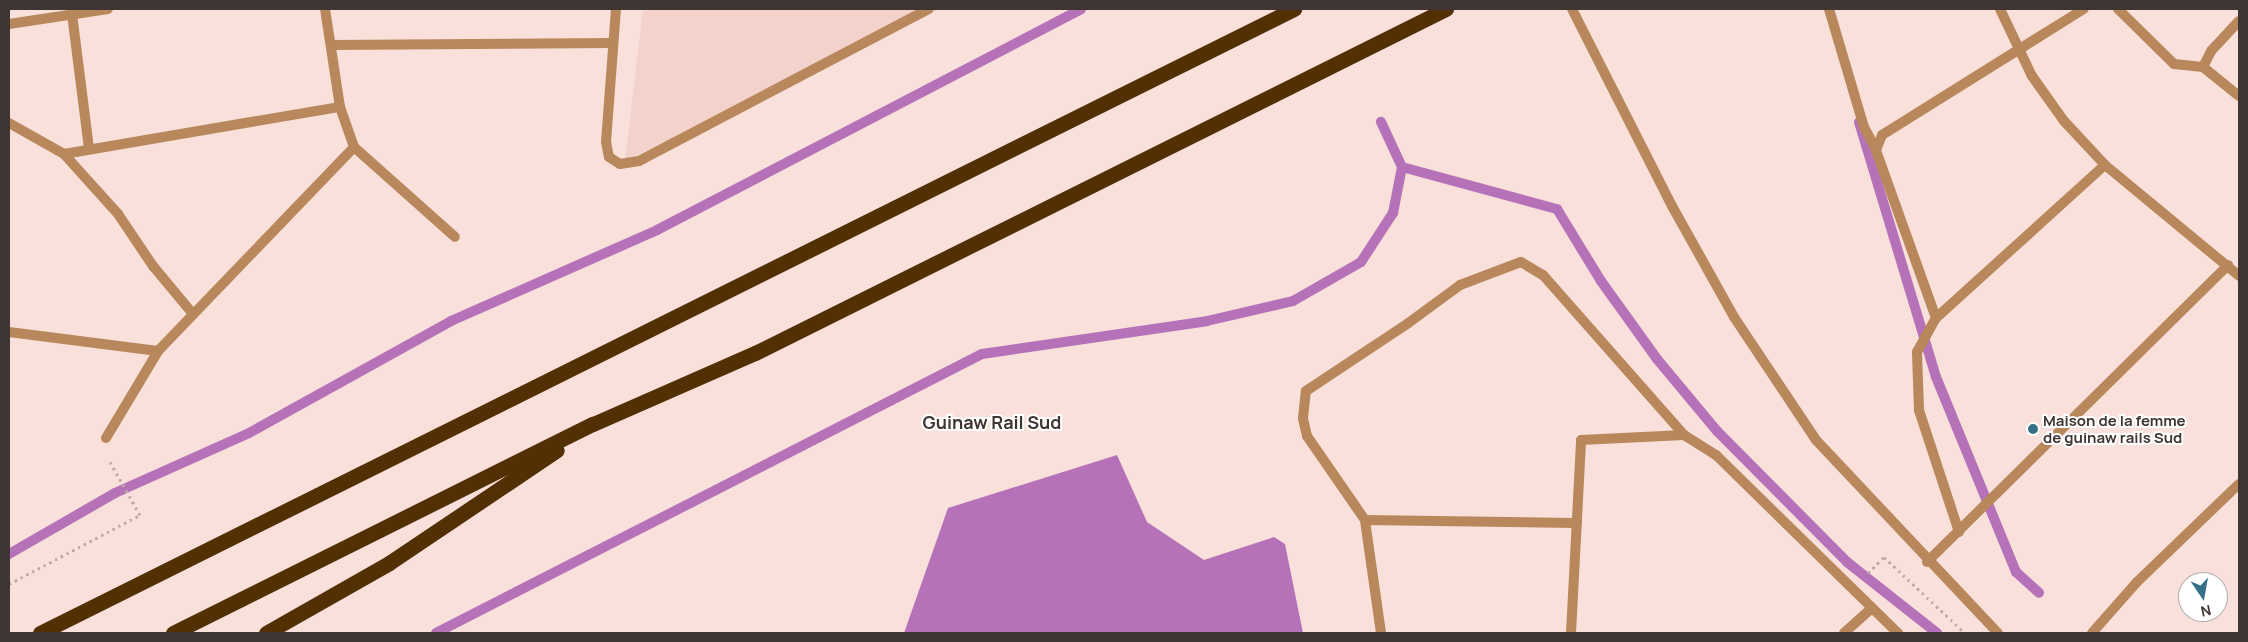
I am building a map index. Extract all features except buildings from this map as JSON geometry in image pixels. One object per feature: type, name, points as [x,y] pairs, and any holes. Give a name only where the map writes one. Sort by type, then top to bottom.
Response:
[{"type":"highway","points":[[40,633],[1294,9]]},
{"type":"highway","points":[[172,633],[593,424],[754,354],[1446,9]]},
{"type":"highway","points":[[266,633],[389,563],[492,497],[593,424]]},
{"type":"street","points":[[9,24],[108,9]]},
{"type":"street","points":[[326,9],[340,107],[354,147],[455,236]]},
{"type":"street","points":[[616,9],[606,142],[609,157],[620,164],[638,161],[929,9]]},
{"type":"street","points":[[1572,9],[1672,206],[1734,317],[1816,440],[1927,562],[1998,633]]},
{"type":"street","points":[[1829,9],[1864,127],[1876,150],[1936,318]]},
{"type":"street","points":[[2000,9],[2032,76],[2064,121],[2105,165],[2239,276]]},
{"type":"street","points":[[1876,150],[1882,136],[2019,47],[2084,9]]},
{"type":"street","points":[[2118,9],[2174,64],[2203,67],[2239,96]]},
{"type":"street","points":[[72,14],[89,149]]},
{"type":"street","points":[[2203,67],[2211,51],[2239,21]]},
{"type":"street","points":[[331,45],[612,43]]},
{"type":"street","points":[[64,154],[340,107]]},
{"type":"street","points":[[9,123],[64,154],[118,214],[153,266],[193,314]]},
{"type":"street","points":[[106,438],[158,351],[354,147]]},
{"type":"street","points":[[1959,532],[1919,410],[1917,352],[1936,318],[2105,165]]},
{"type":"street","points":[[1381,633],[1365,520],[1307,436],[1303,418],[1306,391],[1408,324],[1460,285],[1521,262],[1543,275],[1684,435],[1716,455],[1871,609],[1898,633]]},
{"type":"street","points":[[1927,562],[2228,265]]},
{"type":"street","points":[[9,332],[158,351]]},
{"type":"street","points":[[1571,633],[1581,440],[1684,435]]},
{"type":"street","points":[[2092,633],[2137,582],[2239,484]]},
{"type":"street","points":[[1365,520],[1577,523]]},
{"type":"street","points":[[1844,633],[1871,609]]},
{"type":"path","points":[[9,584],[140,515],[105,453]]},
{"type":"path","points":[[1872,570],[1884,557],[1965,633]]},
{"type":"shaded area","points":[[643,9],[940,9],[625,161]]},
{"type":"shaded area","points":[[1117,455],[1147,522],[1204,560],[1274,537],[1285,544],[1303,633],[904,633],[948,508]]},
{"type":"waterway","points":[[9,554],[115,493],[249,433],[451,321],[657,230],[1081,9]]},
{"type":"waterway","points":[[436,633],[982,354],[1207,321],[1293,301],[1361,262],[1393,213],[1402,167],[1381,122]]},
{"type":"waterway","points":[[1859,122],[1936,377],[2016,572],[2039,593]]},
{"type":"waterway","points":[[1402,167],[1557,209],[1601,281],[1657,359],[1717,431],[1847,562],[1937,633]]},
{"type":"place","name":"Maison de la femme de guinaw rails Sud","points":[[2033,429]]},
{"type":"district","name":"Guinaw Rail Sud","points":[[992,422]]}]
